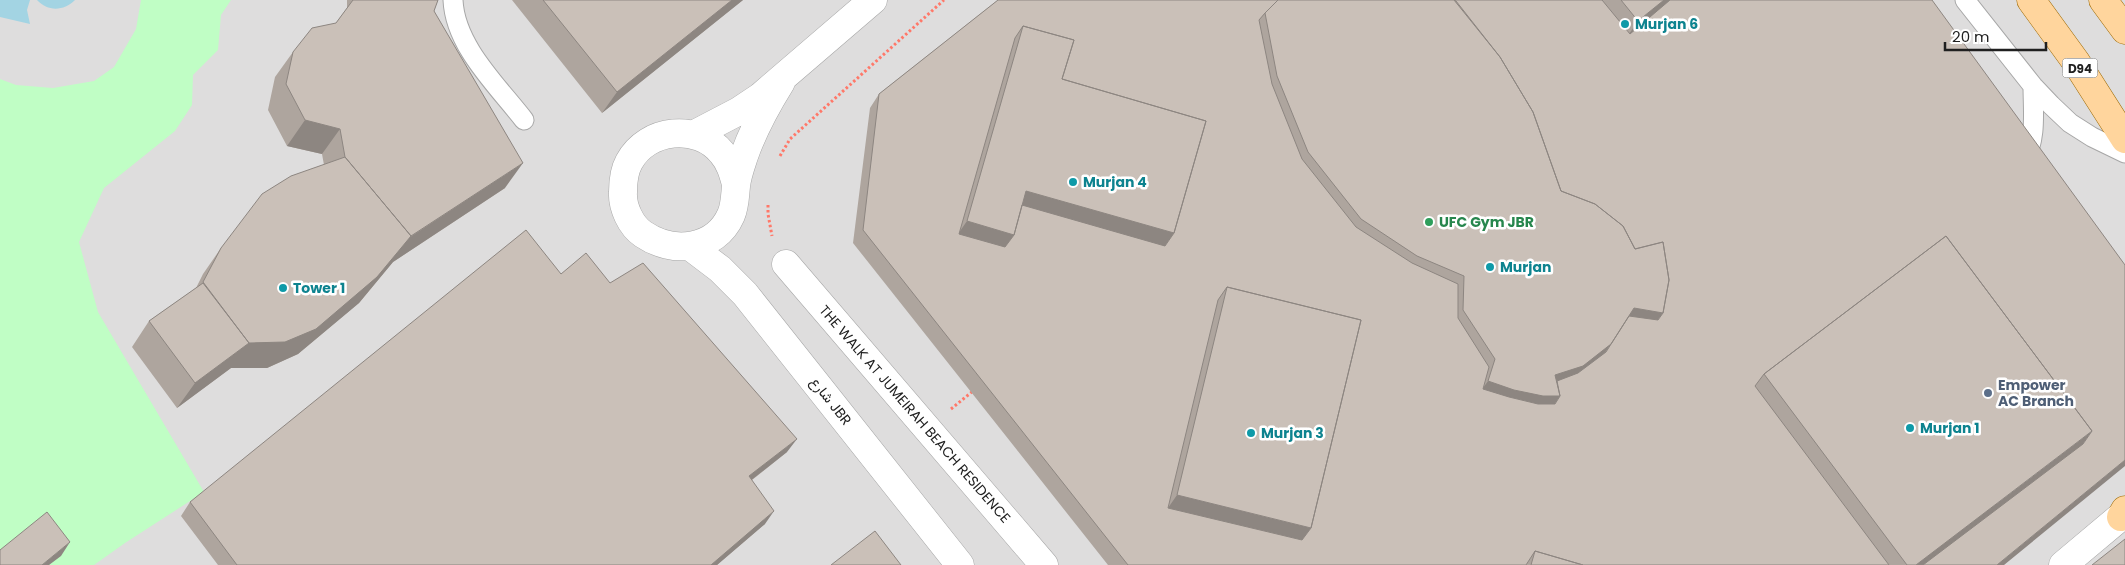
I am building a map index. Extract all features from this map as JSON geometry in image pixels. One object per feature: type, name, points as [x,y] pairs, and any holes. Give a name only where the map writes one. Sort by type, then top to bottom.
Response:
[{"type":"main road","name":"D94","points":[[2032,0],[2076,62],[2125,139]]},
{"type":"main road","points":[[2103,0],[2125,30]]},
{"type":"street","points":[[694,135],[739,111],[781,82],[874,0]]},
{"type":"street","points":[[736,184],[732,167],[722,153],[709,141],[694,135],[674,133],[657,137],[641,148],[629,162],[623,180],[622,199],[628,217],[639,232],[655,242],[673,247],[691,246],[707,240],[720,230],[730,217],[735,200],[736,184],[754,131],[781,82]]},
{"type":"street","name":"شارع JBR","points":[[691,246],[720,269],[745,294],[960,565]]},
{"type":"street","name":"THE WALK AT JUMEIRAH BEACH RESIDENCE","points":[[786,264],[1044,565]]},
{"type":"street","points":[[2063,565],[2124,514]]},
{"type":"lane","points":[[453,0],[453,10],[464,40],[524,120]]},
{"type":"lane","points":[[1966,0],[2033,86],[2070,123],[2092,137],[2125,153]]},
{"type":"lane","points":[[2017,170],[2025,159],[2033,131],[2033,86]]},
{"type":"path","points":[[776,162],[790,139],[944,0]]},
{"type":"path","points":[[768,196],[768,214],[773,240],[786,264]]},
{"type":"shaded area","points":[[0,0],[2125,0],[2125,565],[0,565]]},
{"type":"green space","points":[[141,0],[231,0],[221,15],[218,50],[193,75],[192,105],[175,131],[104,188],[79,242],[98,312],[204,492],[94,565],[0,565],[0,79],[16,85],[53,88],[94,81],[114,67],[136,29]]},
{"type":"water","points":[[0,0],[30,0],[27,10],[30,24],[0,17]]},
{"type":"water","points":[[37,0],[75,0],[71,4],[56,9],[46,7]]},
{"type":"building","points":[[353,0],[438,0],[434,11],[523,163],[411,236],[345,157],[340,129],[305,120],[286,84],[293,52],[312,28],[336,23]]},
{"type":"building","points":[[543,0],[732,0],[617,92]]},
{"type":"building","name":"Murjan","points":[[998,0],[1278,0],[1259,20],[1272,84],[1302,159],[1356,227],[1412,263],[1458,284],[1458,318],[1489,367],[1483,389],[1538,404],[1555,404],[1560,396],[1557,381],[1578,373],[1606,352],[1629,316],[1658,320],[1663,313],[1669,280],[1663,242],[1635,249],[1623,226],[1595,204],[1561,191],[1533,112],[1500,57],[1454,0],[1602,0],[1630,34],[1670,0],[1932,0],[2125,265],[2125,460],[1997,565],[1923,565],[2083,444],[2092,431],[1946,236],[1764,374],[1755,386],[1889,565],[1583,565],[1535,551],[1526,565],[1128,565],[863,230],[879,94]],"holes":[[[1023,26],[1074,40],[1062,79],[1206,121],[1174,233],[1165,246],[1022,205],[1014,235],[1005,247],[959,234],[1015,38]],[[1227,287],[1361,320],[1311,528],[1302,540],[1168,508],[1218,300]]]},
{"type":"building","points":[[1278,0],[1456,1],[1500,57],[1533,112],[1561,191],[1595,204],[1623,226],[1635,249],[1663,242],[1669,280],[1663,313],[1634,308],[1611,344],[1583,366],[1555,375],[1560,396],[1543,396],[1514,390],[1488,381],[1495,359],[1463,310],[1464,276],[1417,256],[1361,219],[1308,152],[1277,76],[1265,13]]},
{"type":"building","points":[[1621,0],[1664,0],[1638,21]]},
{"type":"building","name":"Murjan 4","points":[[1023,26],[1074,40],[1062,79],[1206,121],[1174,233],[1026,191],[1014,235],[967,221]]},
{"type":"building","name":"Tower 1","points":[[345,157],[411,236],[377,277],[316,329],[285,342],[249,343],[203,282],[221,248],[262,194],[291,176]]},
{"type":"building","points":[[526,230],[561,274],[586,253],[610,283],[643,263],[797,439],[749,476],[774,511],[711,565],[237,565],[190,502]]},
{"type":"building","name":"Murjan 1","points":[[1946,236],[2092,431],[1916,565],[1907,565],[1764,374]]},
{"type":"building","points":[[203,283],[249,343],[195,383],[149,321]]},
{"type":"building","name":"Murjan 3","points":[[1227,287],[1361,320],[1311,528],[1177,495]]},
{"type":"building","points":[[47,512],[70,542],[42,565],[0,565],[0,550]]},
{"type":"building","points":[[875,531],[901,565],[831,565]]},
{"type":"building","points":[[2125,539],[2125,565],[2092,565]]},
{"type":"building","points":[[1535,551],[1583,565],[1531,565]]},
{"type":"place","name":"Murjan 6","points":[[1625,24]]},
{"type":"place","name":"Murjan 4","points":[[1073,182]]},
{"type":"place","name":"UFC Gym JBR","points":[[1429,222]]},
{"type":"place","name":"Murjan","points":[[1490,267]]},
{"type":"place","name":"Tower 1","points":[[283,288]]},
{"type":"place","name":"Empower AC Branch","points":[[1988,393]]},
{"type":"place","name":"Murjan 1","points":[[1910,428]]},
{"type":"place","name":"Murjan 3","points":[[1251,433]]}]
